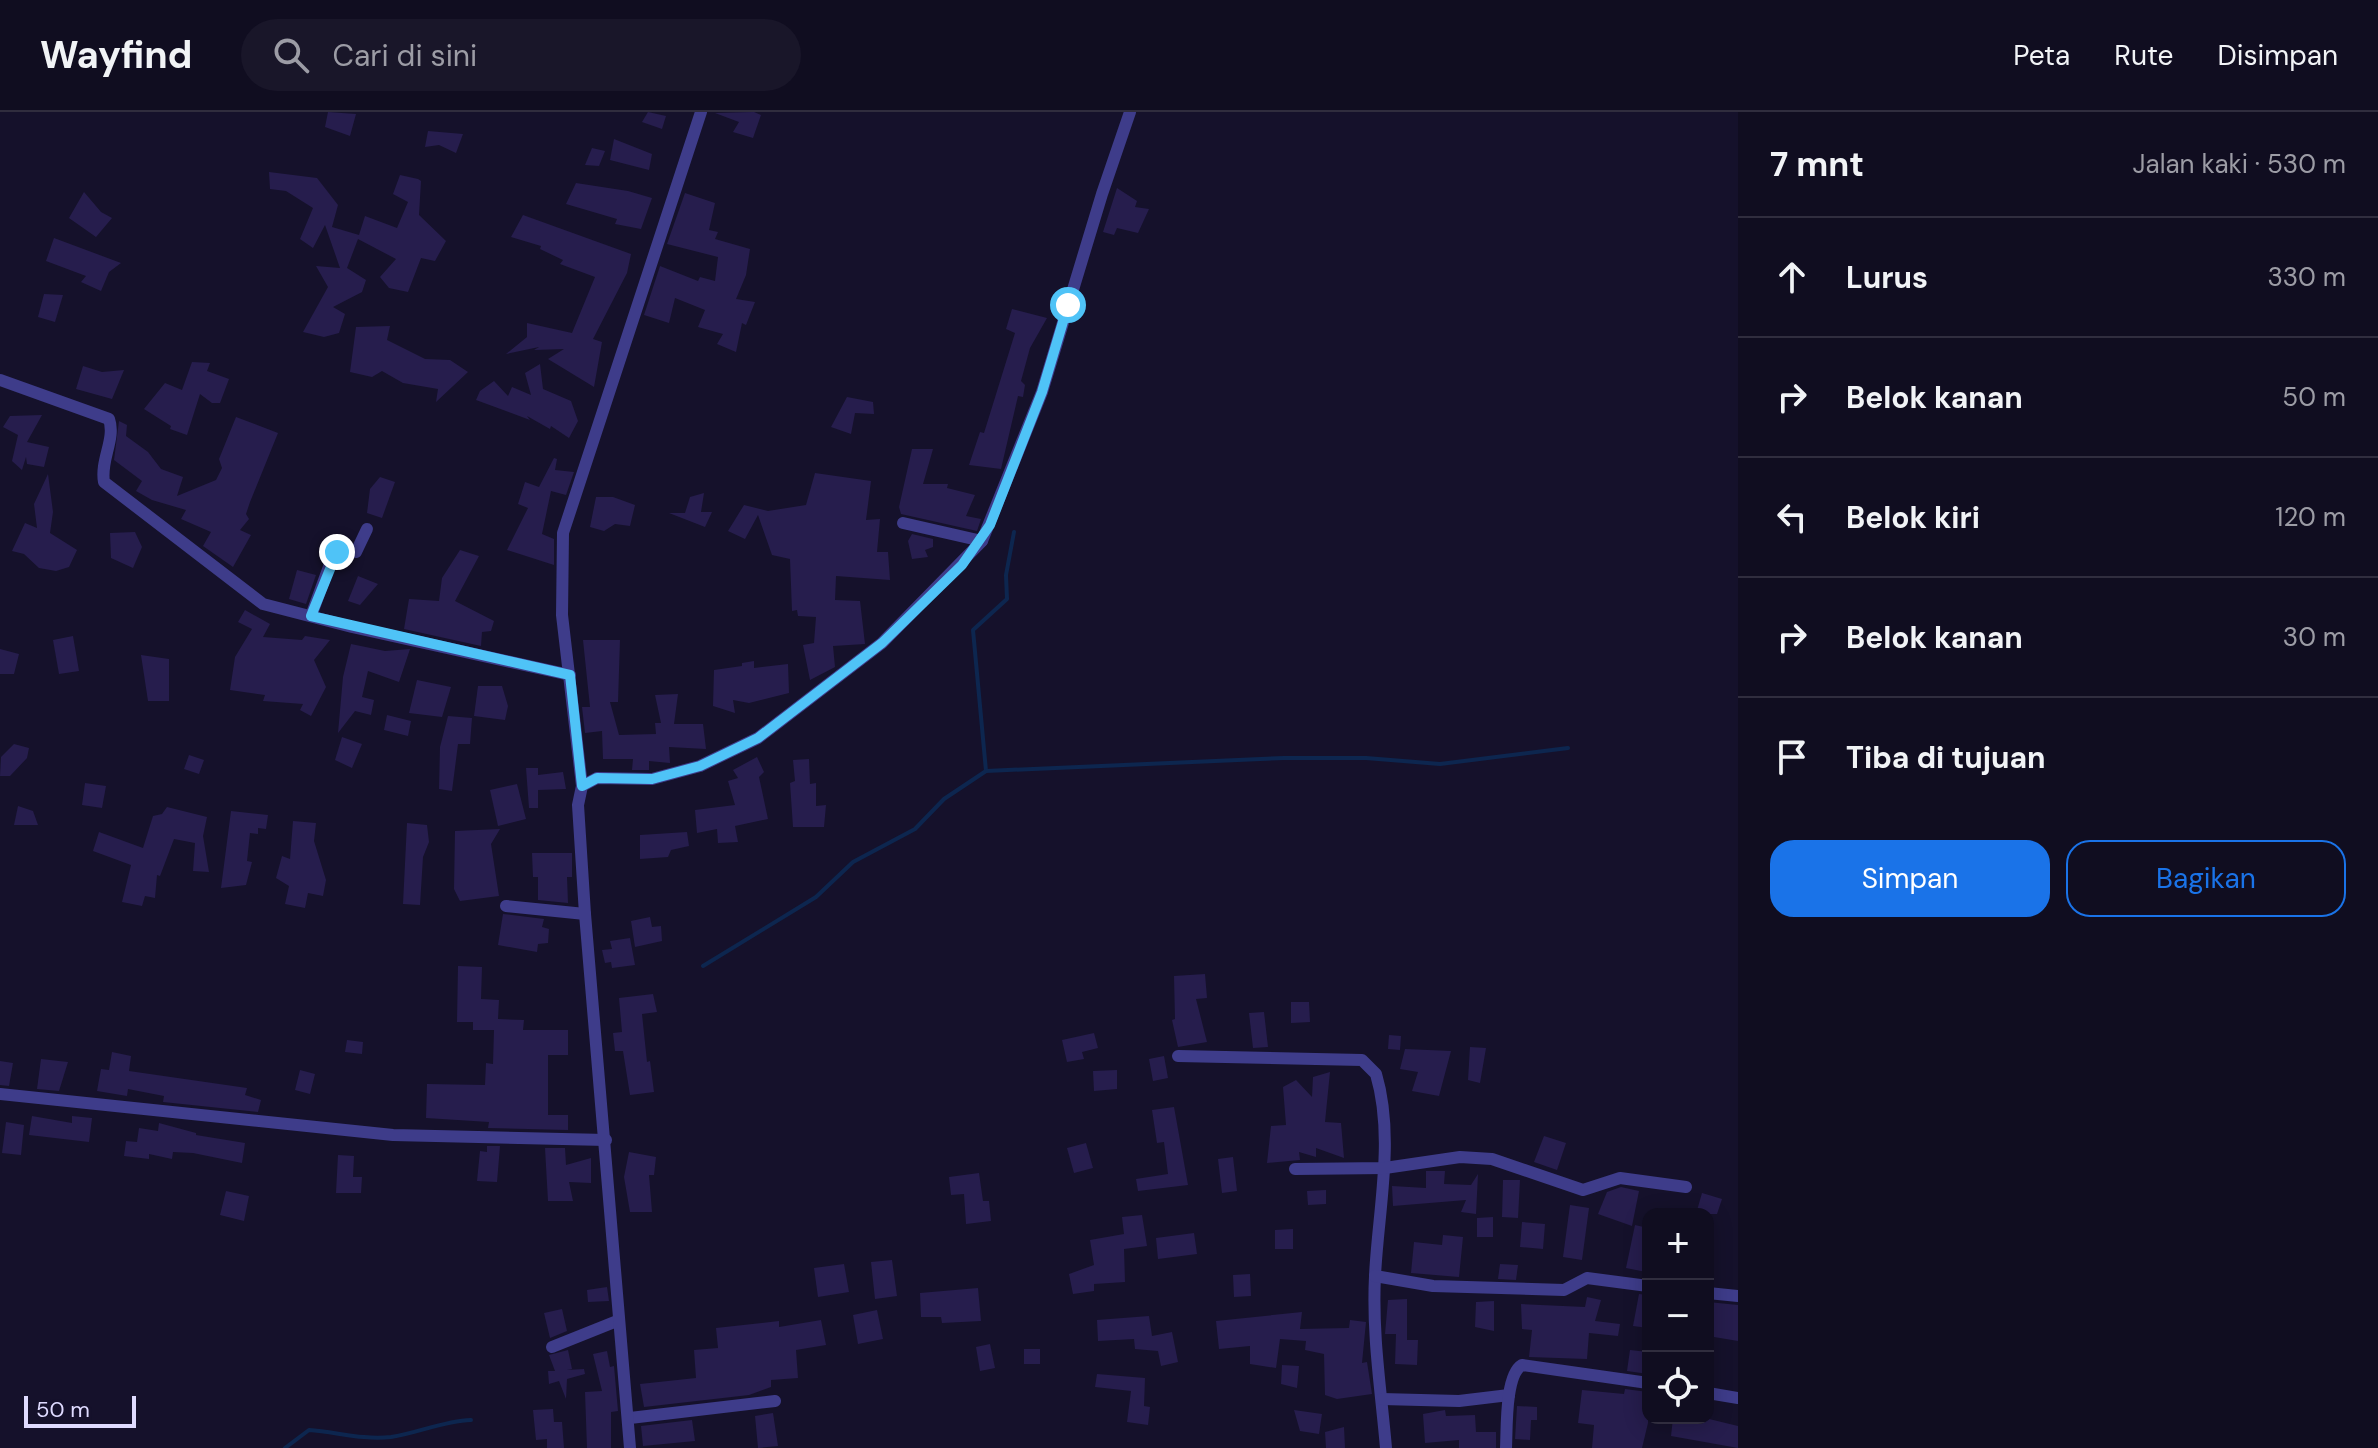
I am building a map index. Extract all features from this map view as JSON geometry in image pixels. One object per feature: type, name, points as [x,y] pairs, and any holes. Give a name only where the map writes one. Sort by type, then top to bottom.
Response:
[{"type":"street","points":[[630,1448],[630,1418],[617,1321],[606,1140],[585,914],[578,805],[582,786],[562,615],[563,533],[701,112]]},
{"type":"street","points":[[582,786],[597,778],[652,779],[700,766],[758,738],[882,643],[982,541],[1042,392],[1130,112]]},
{"type":"street","points":[[0,380],[109,419],[112,428],[101,469],[104,482],[263,604],[570,675]]},
{"type":"street","points":[[903,523],[982,541]]},
{"type":"street","points":[[311,616],[334,553],[356,552],[367,529]]},
{"type":"street","points":[[506,906],[585,914]]},
{"type":"street","points":[[1178,1056],[1362,1060],[1378,1081],[1385,1168],[1375,1276],[1374,1351],[1386,1448]]},
{"type":"street","points":[[0,1094],[393,1135],[606,1140]]},
{"type":"street","points":[[1295,1169],[1385,1168],[1460,1157],[1492,1159],[1583,1190],[1620,1178],[1686,1187]]},
{"type":"street","points":[[1375,1276],[1433,1286],[1564,1290],[1587,1278],[1642,1285]]},
{"type":"street","points":[[1714,1294],[1738,1296]]},
{"type":"street","points":[[552,1347],[617,1321]]},
{"type":"street","points":[[1506,1448],[1509,1395],[1516,1368],[1527,1363],[1642,1382]]},
{"type":"street","points":[[1714,1394],[1738,1398]]},
{"type":"street","points":[[1382,1399],[1459,1401],[1509,1395]]},
{"type":"street","points":[[630,1418],[775,1401]]},
{"type":"building","points":[[328,112],[356,114],[350,136],[325,127]]},
{"type":"building","points":[[648,112],[666,116],[662,129],[642,122]]},
{"type":"building","points":[[754,112],[761,115],[753,138],[733,132],[739,122],[715,113]]},
{"type":"building","points":[[428,131],[463,134],[456,153],[439,145],[425,147]]},
{"type":"building","points":[[614,139],[652,154],[649,170],[610,160]]},
{"type":"building","points":[[592,148],[605,151],[599,166],[585,165]]},
{"type":"building","points":[[269,172],[317,178],[338,205],[332,227],[359,235],[365,216],[397,228],[408,202],[393,194],[400,175],[418,179],[421,181],[419,215],[446,241],[435,261],[421,258],[408,292],[389,288],[380,277],[396,259],[358,239],[347,268],[366,280],[362,292],[333,307],[345,314],[339,333],[324,337],[303,332],[328,287],[316,266],[340,268],[325,225],[313,248],[300,239],[313,208],[286,191],[270,189]]},
{"type":"building","points":[[576,183],[652,198],[641,229],[615,224],[617,219],[566,204]]},
{"type":"building","points":[[1117,188],[1137,201],[1135,207],[1149,209],[1138,233],[1117,228],[1114,235],[1103,232]]},
{"type":"building","points":[[84,192],[101,212],[112,218],[96,237],[69,218]]},
{"type":"building","points":[[685,193],[715,203],[709,230],[718,232],[715,239],[750,249],[746,275],[736,299],[755,302],[746,325],[742,323],[736,352],[717,344],[723,334],[698,327],[705,310],[675,298],[669,323],[644,315],[660,266],[698,281],[700,277],[715,281],[718,257],[667,244]]},
{"type":"building","points":[[523,215],[631,254],[627,273],[593,339],[602,342],[594,387],[548,359],[564,349],[534,350],[539,347],[506,354],[527,337],[527,323],[572,333],[595,277],[560,264],[563,260],[540,249],[541,246],[511,237]]},
{"type":"building","points":[[54,238],[121,263],[109,272],[101,291],[81,282],[86,276],[46,261]]},
{"type":"building","points":[[44,294],[63,295],[55,322],[38,317]]},
{"type":"building","points":[[1012,309],[1047,318],[1030,348],[1021,381],[1025,385],[1023,397],[1018,396],[1001,469],[969,465],[980,432],[984,433],[1015,333],[1006,329]]},
{"type":"building","points":[[390,326],[387,340],[425,359],[450,360],[468,372],[436,402],[438,389],[403,383],[382,371],[372,377],[350,372],[356,327]]},
{"type":"building","points":[[192,362],[210,363],[207,371],[229,379],[220,403],[212,403],[200,394],[187,435],[170,429],[171,426],[144,409],[165,383],[182,390]]},
{"type":"building","points":[[540,364],[543,389],[571,401],[578,421],[569,438],[527,416],[530,420],[476,400],[480,391],[494,381],[508,396],[512,387],[531,395],[525,373]]},
{"type":"building","points":[[83,366],[102,372],[124,370],[112,399],[76,389]]},
{"type":"building","points":[[847,397],[873,402],[874,414],[855,413],[851,434],[831,427]]},
{"type":"building","points":[[42,415],[27,442],[49,447],[44,467],[27,464],[26,457],[22,470],[12,461],[18,435],[3,427],[10,416]]},
{"type":"building","points":[[236,417],[278,433],[250,502],[246,514],[249,519],[240,530],[251,535],[233,567],[203,546],[211,532],[181,519],[186,510],[152,500],[136,491],[142,481],[114,460],[119,421],[127,425],[126,436],[148,452],[161,469],[183,477],[177,496],[216,480],[222,468],[219,459]]},
{"type":"building","points":[[912,449],[933,449],[923,484],[948,484],[947,488],[975,495],[966,516],[981,519],[977,531],[901,514],[899,507]]},
{"type":"building","points":[[554,458],[557,459],[555,470],[574,472],[566,495],[551,491],[542,534],[554,539],[554,565],[507,550],[528,508],[518,504],[525,482],[539,487]]},
{"type":"building","points":[[815,473],[871,481],[866,520],[880,519],[877,552],[888,552],[890,580],[836,576],[835,600],[860,601],[865,644],[833,646],[835,667],[810,680],[803,645],[814,643],[816,617],[798,616],[797,610],[792,611],[790,559],[772,555],[758,515],[745,539],[728,531],[744,505],[768,511],[806,505]]},
{"type":"building","points":[[48,474],[53,512],[50,533],[77,550],[69,567],[56,571],[39,568],[24,554],[12,551],[25,523],[37,528],[34,504]]},
{"type":"building","points":[[380,477],[395,482],[382,518],[367,513],[370,489]]},
{"type":"building","points":[[704,493],[701,512],[712,512],[705,527],[669,513],[685,513],[690,497]]},
{"type":"building","points":[[596,497],[613,497],[635,505],[630,526],[615,524],[604,531],[590,527]]},
{"type":"building","points":[[135,532],[142,547],[133,568],[111,558],[110,533]]},
{"type":"building","points":[[912,534],[933,539],[933,547],[925,550],[928,557],[912,559],[908,541]]},
{"type":"building","points":[[460,550],[479,556],[455,601],[494,621],[491,631],[482,632],[481,646],[404,629],[409,599],[439,601],[442,578]]},
{"type":"building","points":[[297,570],[316,575],[306,604],[289,599]]},
{"type":"building","points":[[358,576],[378,584],[360,605],[348,601]]},
{"type":"building","points":[[245,610],[270,624],[263,637],[302,640],[305,636],[330,640],[314,660],[326,687],[311,716],[300,710],[303,704],[263,701],[265,695],[230,690],[235,657],[252,629],[238,622]]},
{"type":"building","points":[[73,636],[79,671],[59,674],[53,640]]},
{"type":"building","points":[[583,640],[620,640],[618,702],[610,702],[619,735],[656,734],[655,723],[661,723],[655,695],[678,694],[674,724],[703,724],[706,749],[669,747],[670,763],[649,761],[649,770],[632,770],[633,759],[603,759],[602,731],[585,733],[582,707],[590,707]]},
{"type":"building","points":[[351,644],[385,651],[410,649],[399,682],[368,671],[362,697],[374,700],[371,715],[355,711],[338,733],[343,677]]},
{"type":"building","points":[[0,649],[19,654],[14,674],[0,674]]},
{"type":"building","points":[[141,655],[169,659],[169,701],[148,701]]},
{"type":"building","points":[[754,661],[754,668],[788,664],[789,693],[749,703],[733,700],[735,713],[713,706],[714,670]]},
{"type":"building","points":[[417,680],[451,687],[442,717],[409,713]]},
{"type":"building","points":[[478,686],[502,686],[508,706],[505,720],[474,716]]},
{"type":"building","points":[[387,715],[411,721],[408,736],[384,730]]},
{"type":"building","points":[[448,716],[472,718],[470,744],[458,744],[452,791],[439,789],[440,747]]},
{"type":"building","points":[[342,737],[362,744],[352,768],[335,760]]},
{"type":"building","points":[[14,744],[29,748],[27,758],[10,776],[0,776],[1,757]]},
{"type":"building","points":[[189,755],[204,760],[199,774],[184,769]]},
{"type":"building","points":[[757,757],[764,772],[759,777],[768,819],[735,826],[738,842],[718,843],[717,829],[697,833],[695,810],[735,805],[728,781],[738,778],[733,770]]},
{"type":"building","points":[[809,759],[810,784],[816,783],[816,806],[826,805],[824,827],[793,827],[790,783],[795,781],[793,760]]},
{"type":"building","points":[[526,768],[538,768],[538,775],[563,772],[566,789],[538,790],[538,808],[529,808]]},
{"type":"building","points":[[85,783],[106,786],[102,808],[82,805]]},
{"type":"building","points":[[517,784],[526,819],[498,826],[490,790]]},
{"type":"building","points":[[18,806],[33,811],[38,825],[14,825]]},
{"type":"building","points":[[167,807],[207,817],[203,836],[209,872],[193,871],[195,843],[174,839],[160,876],[157,875],[155,898],[145,896],[142,906],[122,902],[131,865],[93,851],[99,832],[143,848],[153,816],[162,814]]},
{"type":"building","points":[[231,811],[268,815],[266,829],[258,828],[258,834],[250,833],[247,861],[252,862],[246,885],[221,888]]},
{"type":"building","points":[[293,821],[316,823],[314,841],[326,880],[323,896],[308,893],[305,908],[285,904],[289,886],[276,878],[282,856],[290,859]]},
{"type":"building","points":[[407,823],[427,825],[429,842],[423,857],[420,905],[403,904]]},
{"type":"building","points":[[500,829],[491,844],[499,896],[460,901],[454,889],[455,831]]},
{"type":"building","points":[[687,832],[689,846],[671,850],[668,857],[640,859],[640,835]]},
{"type":"building","points":[[532,853],[572,853],[572,877],[567,877],[568,903],[538,900],[538,877],[533,877]]},
{"type":"building","points":[[503,914],[544,919],[542,927],[549,929],[548,943],[538,944],[537,952],[498,945]]},
{"type":"building","points":[[650,917],[652,927],[661,926],[662,941],[635,947],[631,921]]},
{"type":"building","points":[[630,938],[635,965],[612,968],[611,962],[605,963],[602,950],[612,949],[610,941]]},
{"type":"building","points":[[458,966],[482,967],[481,999],[499,1000],[498,1019],[524,1020],[523,1030],[568,1030],[568,1055],[548,1055],[548,1115],[568,1115],[568,1130],[488,1128],[489,1122],[426,1118],[427,1084],[485,1085],[486,1063],[493,1064],[494,1030],[473,1030],[473,1022],[457,1022]]},
{"type":"building","points":[[1205,974],[1207,998],[1196,999],[1207,1042],[1178,1047],[1172,1020],[1175,1019],[1174,976]]},
{"type":"building","points":[[653,994],[657,1012],[642,1014],[654,1092],[630,1095],[623,1051],[615,1051],[613,1033],[622,1032],[619,998]]},
{"type":"building","points":[[1291,1002],[1309,1002],[1310,1022],[1291,1023]]},
{"type":"building","points":[[1264,1012],[1268,1047],[1253,1048],[1249,1013]]},
{"type":"building","points":[[1094,1033],[1098,1048],[1082,1052],[1084,1059],[1067,1062],[1062,1040]]},
{"type":"building","points":[[1389,1035],[1401,1036],[1400,1050],[1388,1049]]},
{"type":"building","points":[[347,1040],[363,1042],[362,1054],[345,1052]]},
{"type":"building","points":[[1470,1047],[1486,1048],[1480,1083],[1468,1080]]},
{"type":"building","points":[[1405,1049],[1451,1051],[1439,1096],[1412,1091],[1418,1072],[1400,1069]]},
{"type":"building","points":[[112,1052],[131,1056],[129,1071],[247,1088],[245,1095],[261,1100],[258,1112],[163,1102],[164,1096],[128,1089],[127,1096],[97,1091],[101,1069],[109,1070]]},
{"type":"building","points":[[1164,1056],[1168,1078],[1153,1081],[1149,1059]]},
{"type":"building","points":[[41,1059],[68,1062],[59,1091],[37,1089]]},
{"type":"building","points":[[0,1061],[13,1063],[9,1086],[0,1085]]},
{"type":"building","points":[[300,1070],[315,1074],[310,1094],[295,1090]]},
{"type":"building","points":[[1117,1070],[1117,1089],[1094,1091],[1093,1071]]},
{"type":"building","points":[[1330,1072],[1325,1122],[1341,1123],[1344,1158],[1316,1148],[1316,1157],[1299,1152],[1300,1160],[1267,1163],[1271,1126],[1286,1125],[1283,1087],[1296,1080],[1312,1097],[1313,1077]]},
{"type":"building","points":[[1174,1107],[1188,1185],[1138,1191],[1136,1179],[1168,1174],[1164,1142],[1157,1143],[1152,1110]]},
{"type":"building","points":[[32,1116],[72,1123],[72,1116],[92,1118],[89,1142],[29,1135]]},
{"type":"building","points":[[6,1122],[24,1125],[21,1155],[2,1153]]},
{"type":"building","points":[[159,1123],[196,1135],[245,1143],[242,1163],[193,1153],[173,1152],[172,1159],[149,1154],[149,1159],[124,1156],[126,1141],[137,1142],[139,1128],[158,1131]]},
{"type":"building","points":[[1544,1136],[1566,1143],[1557,1170],[1534,1162]]},
{"type":"building","points":[[1086,1143],[1093,1168],[1074,1173],[1067,1148]]},
{"type":"building","points":[[487,1146],[500,1146],[497,1182],[477,1181],[480,1151],[487,1152]]},
{"type":"building","points":[[545,1148],[565,1148],[566,1165],[591,1158],[591,1183],[569,1182],[573,1201],[548,1201]]},
{"type":"building","points":[[629,1152],[656,1157],[654,1175],[649,1175],[652,1212],[630,1212],[624,1177]]},
{"type":"building","points":[[338,1155],[354,1156],[353,1177],[362,1177],[361,1193],[336,1193]]},
{"type":"building","points":[[1233,1157],[1237,1191],[1222,1193],[1218,1159]]},
{"type":"building","points":[[1426,1171],[1445,1171],[1444,1184],[1471,1185],[1478,1174],[1476,1214],[1461,1212],[1466,1200],[1393,1206],[1392,1186],[1426,1188]]},
{"type":"building","points":[[979,1173],[983,1201],[989,1201],[991,1221],[966,1224],[964,1194],[951,1195],[949,1177]]},
{"type":"building","points":[[1503,1180],[1520,1180],[1518,1218],[1502,1217]]},
{"type":"building","points":[[1621,1187],[1639,1191],[1632,1226],[1598,1214],[1607,1192]]},
{"type":"building","points":[[1326,1190],[1326,1204],[1308,1205],[1307,1191]]},
{"type":"building","points":[[226,1191],[249,1196],[244,1221],[220,1215]]},
{"type":"building","points":[[1702,1193],[1722,1199],[1717,1214],[1714,1214],[1714,1208],[1698,1208]]},
{"type":"building","points":[[1570,1205],[1589,1208],[1582,1260],[1563,1257]]},
{"type":"building","points":[[1142,1215],[1147,1246],[1124,1249],[1125,1282],[1094,1284],[1094,1291],[1073,1294],[1069,1274],[1094,1265],[1090,1240],[1124,1234],[1122,1217]]},
{"type":"building","points":[[1493,1217],[1493,1237],[1477,1237],[1477,1218]]},
{"type":"building","points":[[1522,1222],[1545,1224],[1543,1249],[1520,1247]]},
{"type":"building","points":[[1635,1225],[1642,1227],[1642,1271],[1626,1268]]},
{"type":"building","points":[[1293,1229],[1293,1249],[1275,1249],[1275,1230]]},
{"type":"building","points":[[1194,1233],[1197,1254],[1158,1259],[1156,1238]]},
{"type":"building","points":[[1443,1235],[1463,1237],[1459,1277],[1411,1273],[1414,1242],[1442,1245]]},
{"type":"building","points":[[892,1260],[897,1296],[875,1299],[871,1262]]},
{"type":"building","points":[[844,1264],[849,1292],[818,1297],[814,1268]]},
{"type":"building","points":[[1500,1264],[1518,1265],[1516,1280],[1498,1279]]},
{"type":"building","points":[[1250,1274],[1251,1296],[1234,1297],[1233,1275]]},
{"type":"building","points":[[607,1287],[609,1301],[588,1302],[587,1290]]},
{"type":"building","points":[[978,1288],[981,1321],[942,1323],[941,1317],[921,1317],[920,1293]]},
{"type":"building","points":[[1639,1294],[1642,1294],[1642,1327],[1633,1326]]},
{"type":"building","points":[[1587,1297],[1601,1300],[1595,1321],[1620,1324],[1618,1336],[1589,1333],[1587,1359],[1529,1357],[1532,1330],[1522,1329],[1521,1304],[1585,1307]]},
{"type":"building","points":[[1407,1299],[1407,1340],[1418,1340],[1417,1365],[1395,1364],[1396,1334],[1385,1334],[1388,1300]]},
{"type":"building","points":[[1494,1301],[1494,1331],[1475,1327],[1476,1302]]},
{"type":"building","points":[[1714,1303],[1738,1305],[1738,1341],[1714,1337]]},
{"type":"building","points":[[562,1309],[567,1331],[550,1338],[544,1313]]},
{"type":"building","points":[[877,1310],[883,1339],[858,1344],[853,1315]]},
{"type":"building","points":[[1302,1312],[1300,1329],[1349,1328],[1350,1320],[1366,1322],[1362,1363],[1367,1362],[1372,1394],[1337,1399],[1325,1395],[1324,1354],[1305,1350],[1306,1341],[1280,1339],[1276,1368],[1250,1364],[1250,1346],[1219,1349],[1216,1321]]},
{"type":"building","points":[[1149,1316],[1152,1336],[1172,1332],[1178,1362],[1161,1366],[1158,1351],[1135,1349],[1134,1339],[1098,1341],[1097,1320]]},
{"type":"building","points":[[821,1320],[826,1345],[796,1350],[798,1378],[771,1380],[771,1387],[749,1395],[644,1407],[640,1384],[696,1378],[694,1350],[718,1348],[716,1328],[779,1321],[779,1327]]},
{"type":"building","points":[[990,1344],[995,1368],[980,1371],[976,1347]]},
{"type":"building","points":[[1024,1349],[1040,1349],[1040,1364],[1024,1364]]},
{"type":"building","points":[[568,1350],[572,1369],[567,1370],[584,1369],[585,1374],[567,1379],[566,1399],[559,1381],[549,1384],[548,1371],[555,1371],[549,1355]]},
{"type":"building","points":[[1630,1350],[1642,1351],[1642,1373],[1627,1371]]},
{"type":"building","points":[[607,1351],[610,1367],[614,1366],[618,1411],[611,1412],[611,1448],[587,1448],[585,1392],[602,1391],[593,1354]]},
{"type":"building","points":[[1282,1365],[1299,1366],[1297,1388],[1281,1384]]},
{"type":"building","points":[[1097,1374],[1145,1378],[1144,1406],[1150,1407],[1148,1425],[1127,1422],[1131,1391],[1095,1387]]},
{"type":"building","points":[[1625,1389],[1642,1391],[1642,1424],[1648,1424],[1642,1448],[1592,1448],[1594,1425],[1578,1423],[1582,1390],[1624,1394]]},
{"type":"building","points":[[1517,1406],[1537,1407],[1537,1420],[1531,1420],[1530,1440],[1515,1439]]},
{"type":"building","points":[[553,1409],[554,1422],[562,1422],[564,1448],[547,1448],[547,1439],[536,1440],[533,1410]]},
{"type":"building","points":[[1294,1410],[1322,1414],[1319,1434],[1300,1431]]},
{"type":"building","points":[[1445,1410],[1446,1416],[1475,1415],[1476,1432],[1496,1432],[1496,1448],[1459,1448],[1459,1440],[1425,1443],[1423,1414]]},
{"type":"building","points":[[773,1413],[778,1446],[758,1448],[755,1416]]},
{"type":"building","points":[[692,1420],[695,1441],[643,1446],[641,1426]]},
{"type":"building","points":[[1714,1420],[1738,1426],[1738,1448],[1671,1436],[1672,1424],[1714,1424]]},
{"type":"building","points":[[1344,1427],[1345,1448],[1326,1448],[1325,1432]]},
{"type":"waterway","points":[[986,771],[973,630],[1007,599],[1006,575],[1014,532]]},
{"type":"waterway","points":[[703,966],[816,897],[853,862],[915,829],[944,799],[986,771],[1284,758],[1366,758],[1440,764],[1568,748]]},
{"type":"waterway","points":[[285,1448],[309,1430],[380,1438],[471,1420]]},
{"type":"route","points":[[337,552],[334,553],[311,616],[570,675],[582,786],[597,778],[652,779],[700,766],[758,738],[882,643],[962,565],[982,541],[1042,392],[1068,305]]}]
